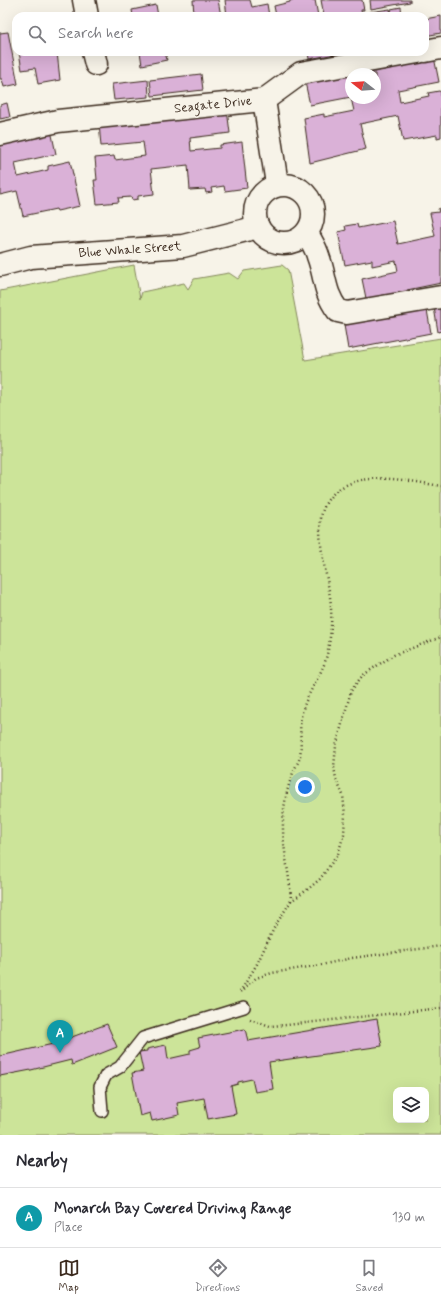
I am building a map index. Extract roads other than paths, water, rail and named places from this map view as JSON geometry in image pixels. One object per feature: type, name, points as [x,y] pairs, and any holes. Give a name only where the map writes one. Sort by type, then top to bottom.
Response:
[{"type":"street","points":[[84,0],[86,12]]},
{"type":"street","points":[[429,50],[441,48]]},
{"type":"street","name":"Seagate Drive","points":[[0,134],[58,121],[264,100],[301,73],[396,56]]},
{"type":"street","points":[[264,100],[277,184]]},
{"type":"street","points":[[277,184],[294,186],[302,190],[309,197],[313,206],[314,216],[312,225],[307,233],[299,240],[290,243],[280,244],[271,241],[263,235],[255,218],[255,208],[259,198],[266,191],[277,184]]},
{"type":"street","name":"Blue Whale Street","points":[[0,265],[31,257],[183,246],[258,227]]},
{"type":"street","points":[[307,233],[318,256],[325,287],[338,311],[347,313],[441,297]]},
{"type":"lane","points":[[102,1111],[100,1087],[106,1075],[120,1067],[143,1038],[244,1012]]},
{"type":"place","name":"Monarch Bay Covered Driving Range","points":[[60,1053]]}]
